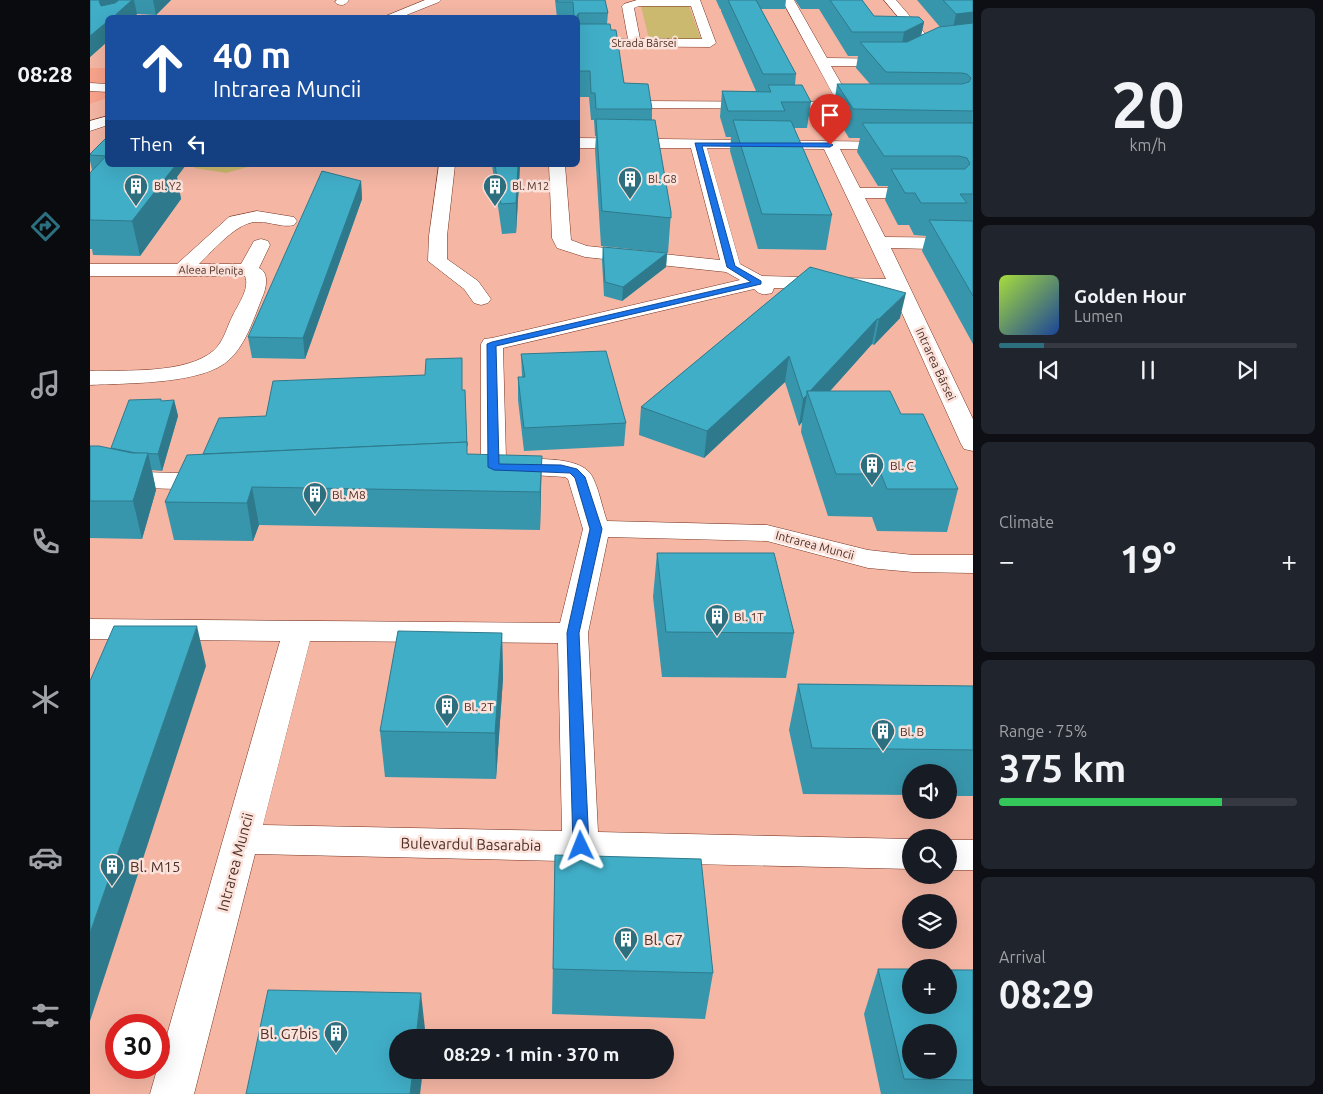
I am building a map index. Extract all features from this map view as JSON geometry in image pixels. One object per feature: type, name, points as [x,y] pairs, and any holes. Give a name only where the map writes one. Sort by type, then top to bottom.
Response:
[{"type":"street","points":[[395,15],[435,0]]},
{"type":"street","points":[[788,0],[847,106]]},
{"type":"street","points":[[823,62],[902,62],[934,46],[890,0]]},
{"type":"street","points":[[635,43],[628,6],[695,2]]},
{"type":"street","name":"Strada Bârsei","points":[[580,42],[710,43],[695,2]]},
{"type":"street","points":[[90,87],[105,88]]},
{"type":"street","points":[[642,105],[886,106]]},
{"type":"street","points":[[90,126],[105,121]]},
{"type":"street","points":[[580,143],[915,145]]},
{"type":"street","points":[[698,144],[731,267]]},
{"type":"street","name":"Intrarea Bârsei","points":[[830,145],[879,242],[973,444]]},
{"type":"street","points":[[447,167],[438,236],[438,261],[471,286],[481,298]]},
{"type":"street","points":[[558,167],[561,238],[564,244],[585,251],[731,267],[758,282],[770,295],[767,303],[760,309]]},
{"type":"street","points":[[854,193],[942,194]]},
{"type":"street","points":[[182,270],[235,221],[257,216],[288,220]]},
{"type":"street","points":[[879,242],[973,244]]},
{"type":"street","points":[[248,270],[261,245]]},
{"type":"street","name":"Aleea Plenița","points":[[90,270],[248,270],[255,273],[257,286],[229,346],[213,363],[201,368],[181,372],[90,378]]},
{"type":"street","points":[[581,846],[573,633],[596,529],[580,477],[574,471],[561,468],[482,468],[492,344],[758,282],[899,285]]},
{"type":"street","points":[[90,469],[142,480],[230,482]]},
{"type":"street","name":"Intrarea Muncii","points":[[596,529],[767,533],[790,537],[854,556],[881,561],[973,564]]},
{"type":"street","points":[[90,629],[573,633]]},
{"type":"street","name":"Intrarea Muncii","points":[[172,1094],[298,630]]},
{"type":"street","name":"Bulevardul Basarabia","points":[[242,839],[902,854]]},
{"type":"street","points":[[957,855],[973,856]]},
{"type":"shaded area","points":[[641,6],[689,6],[701,39],[649,39]]},
{"type":"shaded area","points":[[90,68],[105,68],[105,99],[90,104]]},
{"type":"shaded area","points":[[195,167],[248,167],[226,173]]},
{"type":"building","points":[[90,0],[100,0],[101,6],[115,3],[119,0],[132,0],[115,15],[105,15],[105,24],[90,36]]},
{"type":"building","points":[[557,0],[605,0],[608,13],[579,13],[574,15],[573,2],[557,2]]},
{"type":"building","points":[[728,0],[756,0],[796,74],[763,74]]},
{"type":"building","points":[[830,0],[862,0],[874,16],[919,17],[924,22],[904,32],[852,32]]},
{"type":"building","points":[[943,0],[973,0],[973,12],[956,14]]},
{"type":"building","points":[[973,23],[973,111],[853,109],[837,84],[962,84],[969,82],[971,78],[967,74],[962,73],[886,72],[860,42],[907,42],[939,27]]},
{"type":"building","points":[[580,24],[610,24],[611,30],[616,30],[624,83],[648,84],[652,109],[596,109],[595,93],[591,93],[590,71],[580,71]]},
{"type":"building","points":[[768,85],[802,85],[811,102],[781,102],[785,111],[728,111],[722,91],[771,92]]},
{"type":"building","points":[[596,119],[655,120],[671,218],[602,211]]},
{"type":"building","points":[[733,120],[791,121],[832,215],[762,214]]},
{"type":"building","points":[[862,123],[973,123],[973,194],[960,194],[967,203],[921,203],[915,193],[905,193],[891,169],[965,169],[970,164],[967,158],[959,156],[884,156]]},
{"type":"building","points":[[105,139],[105,156],[90,154]]},
{"type":"building","points":[[105,157],[105,167],[174,167],[132,221],[90,220],[90,173]]},
{"type":"building","points":[[495,167],[518,167],[516,203],[501,204]]},
{"type":"building","points":[[322,171],[361,181],[303,338],[248,337]]},
{"type":"building","points":[[929,220],[973,221],[973,296]]},
{"type":"building","points":[[603,247],[667,253],[623,287],[605,282]]},
{"type":"building","points":[[810,267],[906,293],[877,319],[810,391],[807,391],[807,395],[803,399],[789,356],[707,431],[641,407]]},
{"type":"building","points":[[606,351],[626,423],[524,428],[518,377],[525,377],[521,354]]},
{"type":"building","points":[[462,358],[462,390],[465,390],[467,442],[203,454],[219,418],[266,416],[273,381],[425,375],[426,359]]},
{"type":"building","points":[[807,391],[890,391],[901,414],[923,414],[958,489],[887,489],[881,474],[836,474]]},
{"type":"building","points":[[161,399],[161,401],[174,400],[158,454],[136,453],[111,448],[129,400]]},
{"type":"building","points":[[467,442],[467,454],[542,456],[540,492],[252,487],[247,503],[165,502],[187,455]]},
{"type":"building","points":[[90,446],[132,453],[148,453],[133,501],[90,501]]},
{"type":"building","points":[[657,553],[774,553],[794,633],[666,632]]},
{"type":"building","points":[[114,626],[197,626],[90,933],[90,681]]},
{"type":"building","points":[[398,631],[502,633],[495,733],[380,731]]},
{"type":"building","points":[[798,684],[973,686],[973,750],[812,748]]},
{"type":"building","points":[[555,855],[701,859],[713,973],[553,969]]},
{"type":"building","points":[[878,969],[902,969],[902,1014],[957,1014],[957,970],[973,970],[973,1080],[904,1079],[957,1079],[957,1024],[902,1024],[902,1071]]},
{"type":"building","points":[[268,990],[421,993],[417,1029],[389,1029],[389,1079],[412,1079],[410,1094],[246,1094]]},
{"type":"place","name":"Bl. G8","points":[[630,200]]},
{"type":"place","name":"Bl. Y2","points":[[136,207]]},
{"type":"place","name":"Bl. M12","points":[[495,207]]},
{"type":"place","name":"Bl. C","points":[[872,486]]},
{"type":"place","name":"Bl. M8","points":[[315,515]]},
{"type":"place","name":"Bl. 1T","points":[[717,637]]},
{"type":"place","name":"Bl. 2T","points":[[447,727]]},
{"type":"place","name":"Bl. B","points":[[883,752]]},
{"type":"place","name":"Bl. M15","points":[[112,887]]},
{"type":"place","name":"Bl. G7","points":[[626,960]]},
{"type":"place","name":"Bl. G7bis","points":[[336,1054]]},
{"type":"route","points":[[581,846],[573,633],[596,529],[580,477],[574,471],[561,468],[494,467],[492,344],[758,282],[731,267],[698,144],[830,145]]}]
